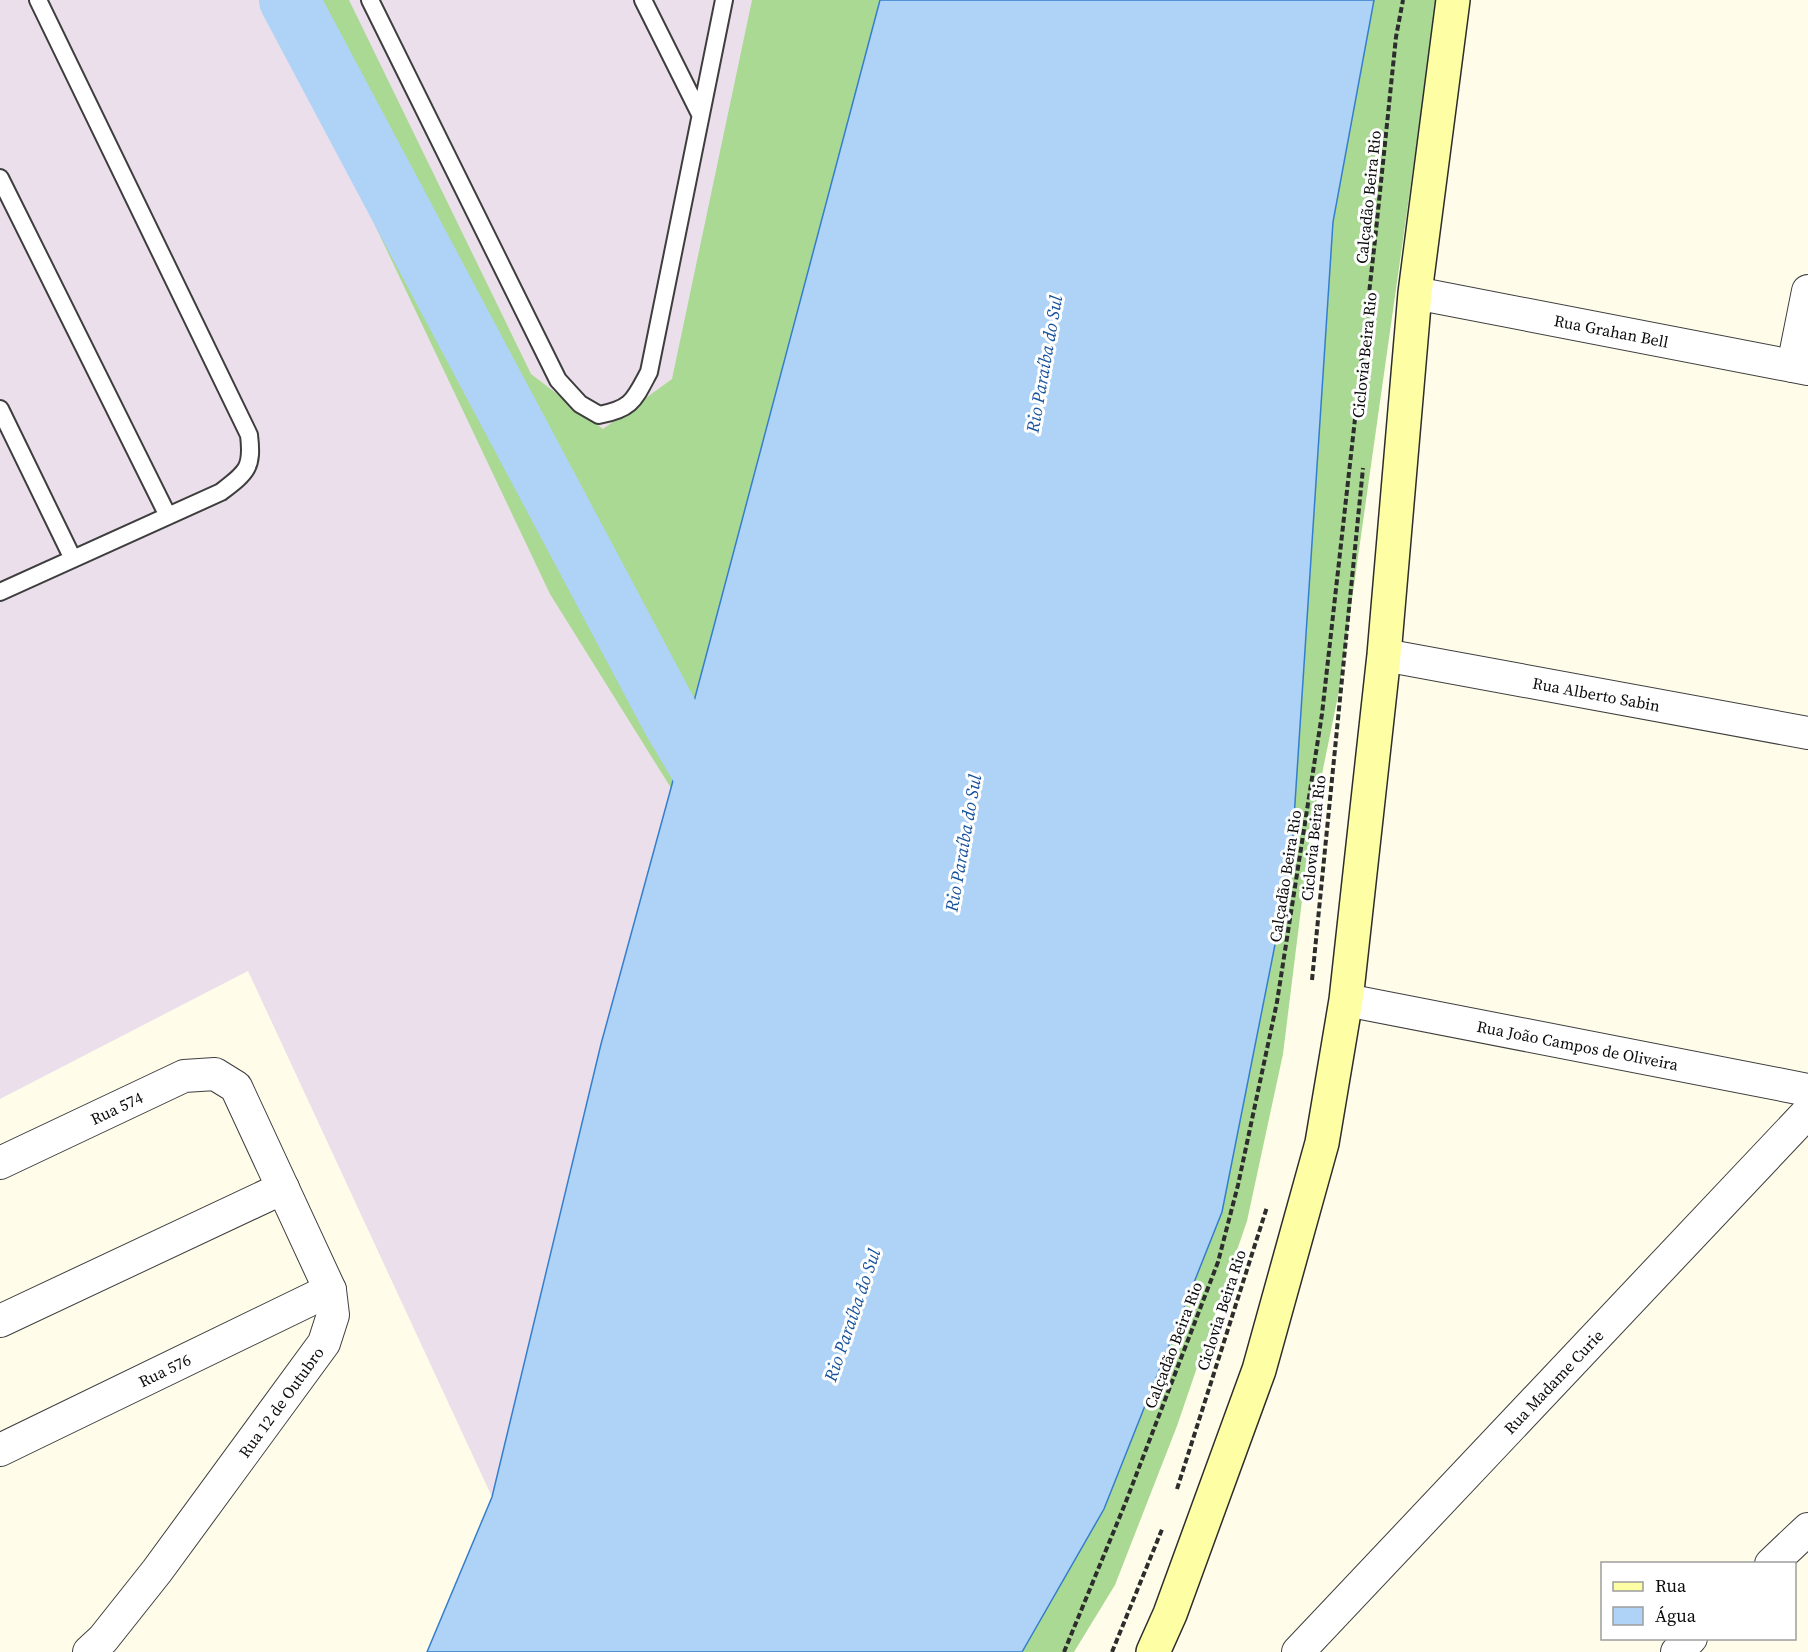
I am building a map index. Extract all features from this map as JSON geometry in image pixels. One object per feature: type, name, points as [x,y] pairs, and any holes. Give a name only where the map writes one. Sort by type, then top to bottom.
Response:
[{"type":"main road","points":[[1153,1652],[1170,1614],[1259,1370],[1322,1143],[1346,1000],[1384,655],[1415,293],[1452,0]]},
{"type":"street","points":[[1801,367],[1808,291]]},
{"type":"street","name":"Rua Grahan Bell","points":[[1415,293],[1801,367]]},
{"type":"street","name":"Rua Alberto Sabin","points":[[1384,655],[1808,733]]},
{"type":"street","name":"Rua João Campos de Oliveira","points":[[1346,1000],[1808,1090]]},
{"type":"street","name":"Rua 574","points":[[0,1163],[184,1076],[215,1074],[236,1087]]},
{"type":"street","name":"Rua 12 de Outubro","points":[[89,1652],[104,1640],[157,1571],[324,1343],[333,1315],[330,1290],[236,1087]]},
{"type":"street","name":"Rua Madame Curie","points":[[1298,1652],[1808,1112]]},
{"type":"street","points":[[0,1321],[283,1188]]},
{"type":"street","name":"Rua 576","points":[[0,1450],[330,1290]]},
{"type":"street","points":[[1772,1562],[1808,1529]]},
{"type":"street","points":[[1677,1652],[1689,1640]]},
{"type":"lane","points":[[0,592],[221,492],[242,476],[252,456],[249,435],[38,0]]},
{"type":"lane","points":[[370,0],[558,380],[580,404],[599,415],[618,411],[634,398],[649,372],[724,0]]},
{"type":"lane","points":[[643,0],[700,114]]},
{"type":"lane","points":[[0,178],[168,516]]},
{"type":"lane","points":[[0,409],[73,559]]},
{"type":"path","name":"Calçadão Beira Rio","points":[[1064,1652],[1125,1504],[1218,1262],[1238,1185],[1277,1002],[1322,714],[1376,240],[1396,37],[1403,0]]},
{"type":"path","name":"Ciclovia Beira Rio","points":[[1311,985],[1364,466]]},
{"type":"path","name":"Ciclovia Beira Rio","points":[[1175,1494],[1268,1203]]},
{"type":"path","points":[[1112,1652],[1163,1526]]},
{"type":"shaded area","points":[[0,0],[880,0],[601,1044],[492,1497],[248,971],[0,1099]]},
{"type":"green space","points":[[268,0],[349,0],[531,374],[603,429],[672,379],[752,0],[880,0],[671,788],[550,594]]},
{"type":"green space","points":[[1374,0],[1437,0],[1339,691],[1311,828],[1283,1054],[1247,1221],[1177,1426],[1115,1585],[1074,1652],[992,1652],[1222,1212],[1291,864],[1333,222]]},
{"type":"water","name":"Rio Paraíba do Sul","points":[[880,0],[1374,0],[1333,222],[1291,864],[1222,1212],[1104,1509],[1022,1652],[427,1652],[492,1497],[601,1044]]},
{"type":"waterway","points":[[289,0],[673,722],[726,811]]}]
